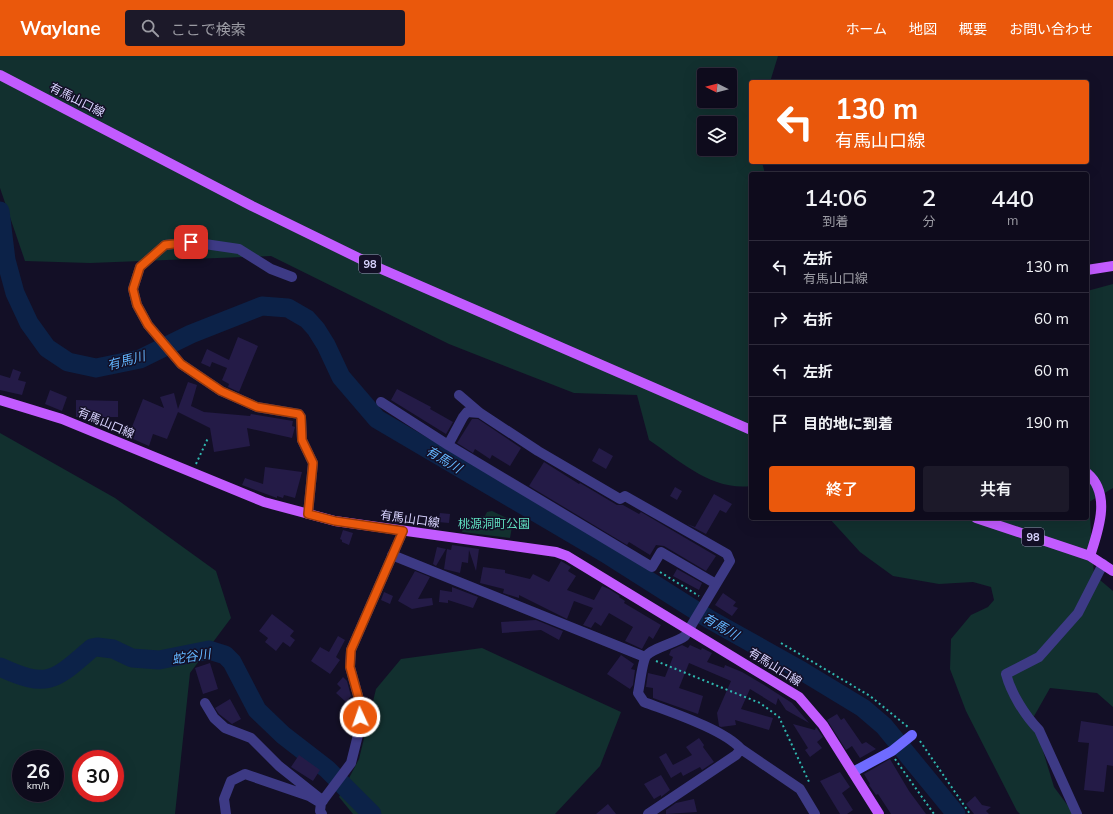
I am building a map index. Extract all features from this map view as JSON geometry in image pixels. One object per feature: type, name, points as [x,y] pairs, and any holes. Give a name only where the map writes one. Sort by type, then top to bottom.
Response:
[{"type":"main road","name":"有馬山口線","points":[[0,75],[252,206],[379,268],[749,429]]},
{"type":"main road","points":[[1089,270],[1113,266]]},
{"type":"main road","name":"有馬山口線","points":[[0,400],[62,419],[264,502],[335,521],[556,552],[576,561],[691,626],[799,697],[823,725],[879,814]]},
{"type":"main road","points":[[1089,475],[1094,479],[1101,499],[1101,524],[1090,556],[1113,571]]},
{"type":"main road","name":"98","points":[[982,520],[1090,556]]},
{"type":"street","points":[[292,277],[271,269],[239,249],[191,242],[165,245],[140,267],[133,289],[137,305],[148,325],[181,364],[221,391],[257,407],[299,414],[301,417],[302,440],[313,463],[308,514]]},
{"type":"street","points":[[459,396],[480,413],[538,451],[620,498],[625,496],[727,554],[730,561],[685,636],[678,642],[650,652],[645,657],[638,693],[644,702],[718,732],[736,743],[741,749],[800,789],[815,814]]},
{"type":"street","points":[[381,402],[448,445],[652,567],[661,552],[716,584]]},
{"type":"street","points":[[448,445],[467,412],[480,413]]},
{"type":"street","points":[[322,814],[320,811],[325,799],[349,767],[359,730],[360,703],[350,667],[351,650],[403,531]]},
{"type":"street","points":[[392,555],[645,657]]},
{"type":"street","points":[[1077,814],[1039,730],[1032,723],[1008,684],[1006,674],[1040,657],[1078,613],[1103,564]]},
{"type":"street","points":[[205,703],[214,718],[225,728],[251,738],[279,766],[325,799]]},
{"type":"street","points":[[853,772],[890,751],[913,734]]},
{"type":"street","points":[[648,814],[736,755],[741,749]]},
{"type":"street","points":[[226,814],[224,799],[231,781],[245,774],[309,796],[325,799]]},
{"type":"path","points":[[192,472],[208,438]]},
{"type":"path","points":[[652,567],[706,601]]},
{"type":"path","points":[[781,643],[870,696],[913,734],[970,814]]},
{"type":"path","points":[[645,657],[760,703],[779,717],[811,787]]},
{"type":"path","points":[[890,751],[934,814]]},
{"type":"green space","points":[[0,56],[778,56],[771,80],[749,80],[749,164],[762,164],[764,172],[749,172],[749,486],[723,484],[710,479],[697,473],[649,440],[637,395],[574,393],[449,344],[271,256],[90,263],[25,261],[0,188]]},
{"type":"green space","points":[[1113,284],[1113,488],[1089,502],[1089,290]]},
{"type":"green space","points":[[0,433],[115,498],[216,571],[231,618],[190,673],[175,814],[0,814]]},
{"type":"green space","points":[[1089,502],[1094,575],[1113,591],[1113,707],[1097,693],[1050,688],[1033,718],[1054,787],[1074,814],[1020,814],[1017,811],[966,711],[950,669],[951,639],[971,615],[988,607],[994,600],[991,587],[973,582],[939,584],[893,576],[860,552],[831,520],[1089,520]]},
{"type":"green space","name":"桃源洞町公園","points":[[492,511],[513,521],[510,538],[462,532],[464,518],[485,516],[487,512]]},
{"type":"green space","points":[[482,648],[621,712],[600,766],[555,814],[353,814],[339,797],[359,759],[376,689],[401,659]]},
{"type":"building","points":[[238,337],[258,346],[239,392],[228,387],[229,384],[222,380],[227,368],[212,362],[210,367],[201,363],[207,349],[229,360]]},
{"type":"building","points":[[13,369],[21,372],[18,380],[26,382],[22,395],[0,390],[0,375],[10,378]]},
{"type":"building","points":[[188,382],[197,385],[191,406],[204,412],[250,416],[251,414],[293,421],[292,426],[295,427],[292,438],[247,428],[250,446],[214,452],[210,428],[178,412],[167,439],[153,434],[149,446],[133,439],[135,434],[130,432],[143,399],[164,408],[160,397],[174,393],[178,409]]},
{"type":"building","points":[[397,389],[431,407],[430,409],[453,422],[446,434],[391,400]]},
{"type":"building","points":[[50,390],[67,397],[62,411],[45,404]]},
{"type":"building","points":[[76,400],[118,401],[118,417],[76,417]]},
{"type":"building","points":[[472,419],[478,419],[521,448],[510,466],[492,455],[490,459],[475,449],[473,453],[457,443]]},
{"type":"building","points":[[599,448],[613,456],[606,469],[592,461]]},
{"type":"building","points":[[544,462],[617,505],[623,505],[639,514],[641,512],[716,556],[706,571],[664,546],[656,545],[650,555],[629,542],[627,545],[529,486]]},
{"type":"building","points":[[265,467],[302,472],[295,498],[284,495],[283,498],[277,496],[277,498],[242,485],[245,478],[263,484]]},
{"type":"building","points":[[675,487],[682,491],[677,500],[670,496]]},
{"type":"building","points":[[714,494],[732,504],[726,513],[720,510],[706,534],[687,524],[695,527]]},
{"type":"building","points":[[440,513],[450,514],[449,523],[438,522]]},
{"type":"building","points":[[343,530],[353,533],[349,545],[342,542],[340,539]]},
{"type":"building","points":[[452,545],[479,549],[476,571],[469,550],[468,563],[462,562],[460,573],[444,569],[447,549],[451,550]]},
{"type":"building","points":[[437,547],[446,549],[436,566],[433,564]]},
{"type":"building","points":[[561,561],[571,567],[568,571],[576,576],[567,590],[594,600],[602,586],[609,589],[620,596],[619,597],[625,601],[624,603],[661,625],[653,639],[649,636],[642,649],[625,641],[633,627],[609,613],[601,626],[595,622],[591,628],[583,625],[593,608],[574,601],[567,619],[519,595],[519,598],[503,593],[504,589],[480,583],[483,567],[505,570],[505,573],[530,579],[533,574],[549,582]]},
{"type":"building","points":[[677,569],[702,583],[699,590],[673,576]]},
{"type":"building","points":[[415,571],[430,577],[418,599],[432,598],[433,605],[412,609],[398,601]]},
{"type":"building","points":[[452,587],[478,597],[473,608],[448,600],[448,603],[439,602],[440,590],[452,592]]},
{"type":"building","points":[[384,592],[393,596],[390,604],[381,600]]},
{"type":"building","points":[[723,593],[736,602],[733,606],[738,608],[732,616],[715,605]]},
{"type":"building","points":[[272,614],[294,631],[290,636],[295,640],[290,647],[283,642],[276,651],[265,642],[268,638],[259,631]]},
{"type":"building","points":[[536,620],[563,631],[559,640],[541,630],[502,633],[501,622]]},
{"type":"building","points":[[338,636],[345,640],[336,657],[340,660],[330,674],[311,661],[320,647],[329,652]]},
{"type":"building","points":[[682,645],[688,648],[690,645],[701,650],[702,648],[712,653],[707,662],[724,668],[725,665],[742,672],[764,685],[792,703],[809,723],[786,710],[778,698],[776,705],[750,689],[741,709],[773,718],[769,730],[735,720],[736,725],[719,726],[717,713],[731,681],[689,663],[679,688],[703,696],[698,714],[653,698],[653,688],[646,687],[648,673],[665,677],[673,657],[669,655],[671,650]]},
{"type":"building","points":[[621,655],[634,664],[631,669],[635,670],[633,685],[630,689],[607,674]]},
{"type":"building","points":[[210,663],[218,689],[203,694],[195,668]]},
{"type":"building","points":[[343,677],[347,681],[351,696],[346,702],[336,693],[341,688],[337,684]]},
{"type":"building","points":[[230,699],[241,719],[232,724],[219,714],[215,708]]},
{"type":"building","points":[[837,714],[841,720],[844,718],[862,744],[866,742],[876,749],[860,758],[852,746],[846,750],[827,720]]},
{"type":"building","points":[[1081,721],[1113,726],[1113,766],[1107,765],[1104,792],[1084,790],[1089,743],[1078,742]]},
{"type":"building","points":[[793,724],[815,730],[816,727],[823,737],[817,742],[822,748],[810,757],[805,750],[808,748]]},
{"type":"building","points":[[699,738],[704,745],[703,747],[714,762],[702,770],[700,767],[683,776],[681,772],[671,778],[659,757],[666,753],[673,765],[692,755],[686,747]]},
{"type":"building","points":[[299,755],[320,770],[313,781],[291,767]]},
{"type":"building","points":[[890,759],[909,791],[926,814],[891,814],[878,794],[876,795],[869,785],[870,784],[864,774]]},
{"type":"building","points":[[840,772],[850,787],[842,793],[853,810],[847,814],[840,814],[820,781]]},
{"type":"building","points":[[661,775],[670,790],[661,797],[661,795],[654,799],[644,784]]},
{"type":"building","points":[[975,796],[982,805],[991,807],[986,811],[989,814],[974,814],[966,804]]},
{"type":"building","points":[[694,799],[697,812],[666,814],[666,810],[676,803]]},
{"type":"building","points":[[608,804],[616,814],[596,814]]},
{"type":"waterway","name":"有馬川","points":[[0,211],[6,260],[15,293],[29,323],[47,348],[68,362],[96,368],[140,359],[191,334],[262,306],[288,308],[307,319],[316,329],[326,345],[341,377],[377,419],[605,553],[709,619],[802,671],[863,708],[884,726],[956,814]]},
{"type":"waterway","name":"蛇谷川","points":[[0,667],[29,678],[50,678],[68,668],[92,648],[97,647],[113,649],[132,658],[159,660],[209,650],[225,655],[232,662],[257,710],[283,735],[327,769],[372,814]]},
{"type":"route","points":[[191,242],[165,245],[140,267],[133,289],[137,305],[148,325],[181,364],[221,391],[257,407],[299,414],[301,417],[302,440],[313,463],[308,514],[335,521],[403,531],[351,650],[350,667],[360,703],[360,717]]}]
